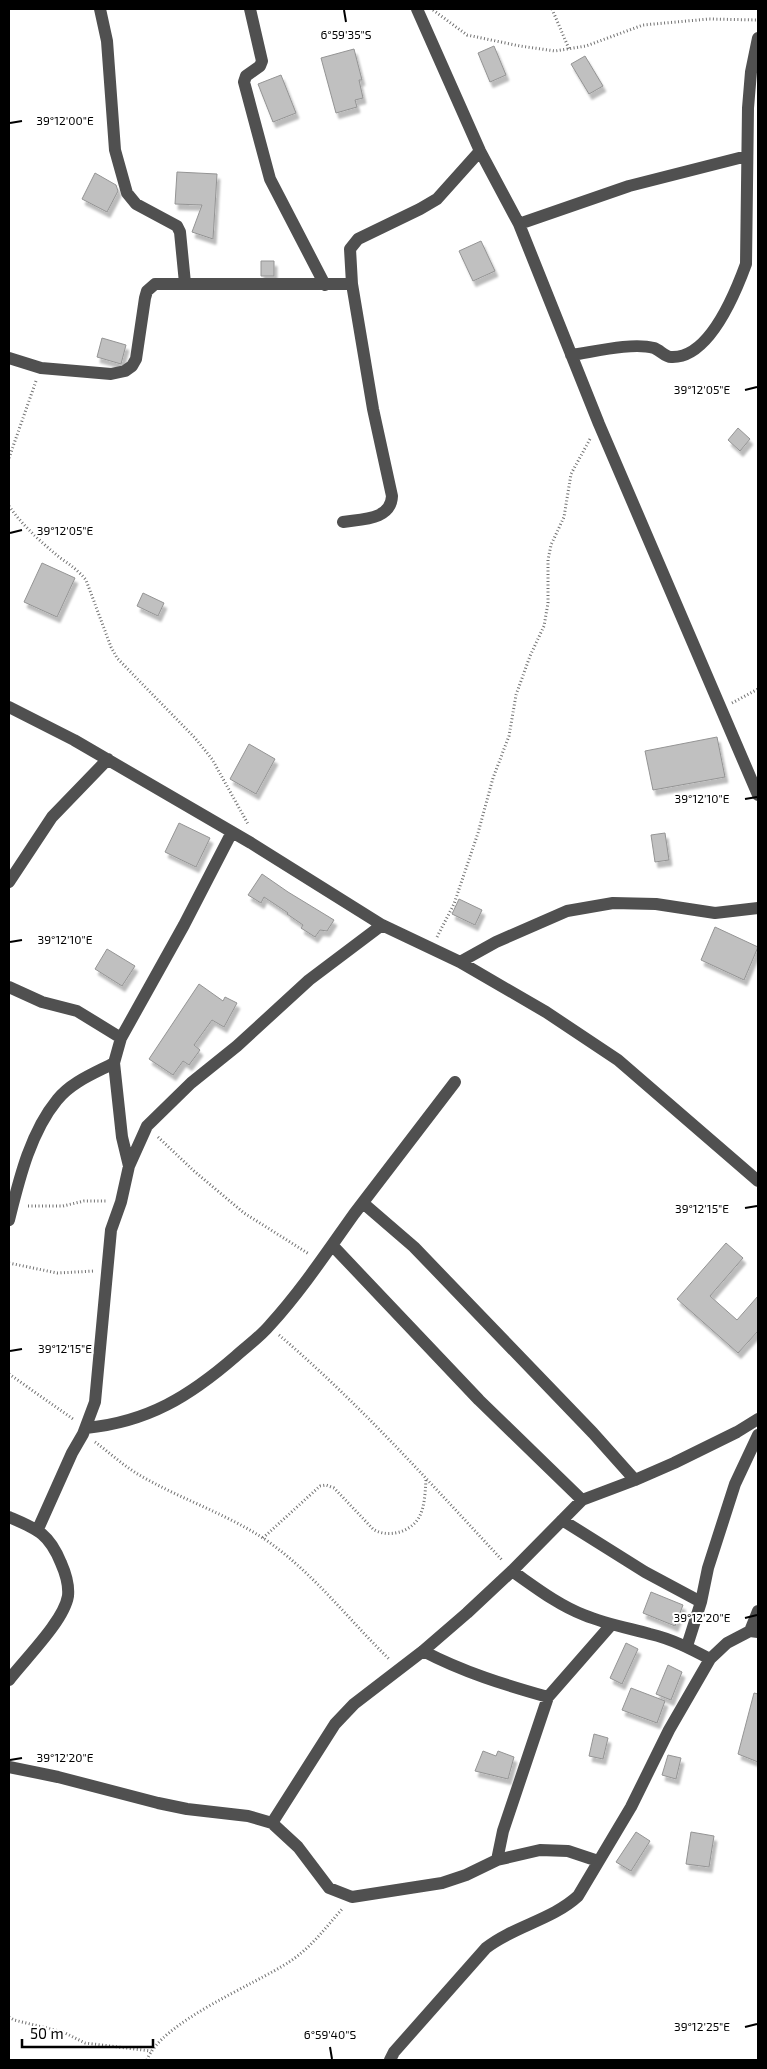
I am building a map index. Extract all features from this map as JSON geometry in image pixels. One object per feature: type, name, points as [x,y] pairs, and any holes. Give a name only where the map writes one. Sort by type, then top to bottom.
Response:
[{"type":"street","points":[[100,9],[107,41],[115,150],[126,193],[136,204],[177,226],[180,236],[185,283]]},
{"type":"street","points":[[250,9],[262,61],[260,66],[246,76],[244,82],[259,144],[270,180],[325,285]]},
{"type":"street","points":[[417,9],[480,150],[519,224],[598,424],[665,575],[720,709],[758,795]]},
{"type":"street","points":[[571,355],[624,347],[654,348],[670,357],[684,355],[697,349],[712,332],[738,285],[746,264],[748,212],[747,156],[751,72],[758,38]]},
{"type":"street","points":[[343,522],[380,515],[386,511],[392,502],[352,284],[349,255],[353,243],[437,199],[480,150]]},
{"type":"street","points":[[519,224],[629,186],[747,156]]},
{"type":"street","points":[[9,358],[41,368],[110,374],[125,371],[136,360],[147,291],[154,284],[352,284]]},
{"type":"street","points":[[9,706],[74,740],[232,832],[382,925],[460,962],[546,1012],[618,1060],[758,1181]]},
{"type":"street","points":[[9,882],[52,817],[108,760]]},
{"type":"street","points":[[129,1166],[122,1137],[114,1063],[121,1038],[184,925],[232,832]]},
{"type":"street","points":[[460,962],[496,942],[567,911],[613,904],[656,904],[715,913],[758,908]]},
{"type":"street","points":[[38,1529],[72,1453],[85,1431],[95,1402],[111,1230],[121,1202],[129,1166],[147,1126],[191,1083],[237,1046],[309,980],[382,925]]},
{"type":"street","points":[[9,987],[42,1002],[77,1010],[121,1038]]},
{"type":"street","points":[[9,1220],[23,1169],[38,1130],[57,1099],[76,1083],[114,1063]]},
{"type":"street","points":[[85,1431],[130,1421],[188,1394],[219,1370],[268,1327],[455,1082]]},
{"type":"street","points":[[362,1204],[414,1247],[594,1433],[636,1480]]},
{"type":"street","points":[[332,1245],[479,1400],[582,1500]]},
{"type":"street","points":[[272,1823],[335,1724],[354,1704],[423,1651],[512,1571],[582,1500],[636,1480],[703,1450],[758,1419]]},
{"type":"street","points":[[686,1646],[702,1602],[708,1568],[735,1484],[758,1435]]},
{"type":"street","points":[[9,1517],[38,1529],[55,1550],[64,1571],[68,1594],[64,1607],[55,1623],[9,1680]]},
{"type":"street","points":[[562,1520],[645,1572],[702,1602]]},
{"type":"street","points":[[512,1571],[558,1602],[583,1615],[611,1625],[652,1634],[686,1646],[710,1658]]},
{"type":"street","points":[[390,2060],[394,2052],[486,1948],[498,1938],[567,1906],[585,1886],[631,1807],[670,1730],[710,1658],[727,1643],[754,1631],[758,1610]]},
{"type":"street","points":[[497,1860],[505,1823],[548,1697],[611,1625]]},
{"type":"street","points":[[423,1651],[446,1663],[483,1678],[548,1697]]},
{"type":"street","points":[[9,1768],[58,1777],[158,1803],[187,1809],[248,1816],[272,1823],[298,1847],[329,1888],[352,1897],[442,1883],[466,1875],[497,1860],[540,1850],[568,1851],[598,1861]]},
{"type":"path","points":[[430,9],[439,13],[467,35],[528,48],[555,51],[586,46],[643,25],[709,19],[758,20]]},
{"type":"path","points":[[552,9],[569,49]]},
{"type":"path","points":[[9,458],[41,368]]},
{"type":"path","points":[[431,949],[454,904],[478,833],[493,778],[509,736],[516,695],[544,626],[548,603],[548,560],[551,545],[564,517],[571,474],[598,424]]},
{"type":"path","points":[[9,443],[13,445]]},
{"type":"path","points":[[9,506],[22,522],[59,556],[79,571],[86,580],[111,647],[117,658],[189,732],[212,759],[248,826]]},
{"type":"path","points":[[720,709],[758,688]]},
{"type":"path","points":[[147,1126],[194,1171],[244,1213],[320,1261]]},
{"type":"path","points":[[12,1205],[46,1207],[63,1206],[84,1201],[121,1202]]},
{"type":"path","points":[[9,1263],[57,1273],[108,1270]]},
{"type":"path","points":[[268,1327],[316,1367],[367,1416],[512,1571]]},
{"type":"path","points":[[9,1374],[140,1475],[181,1497],[224,1514],[263,1538],[298,1563],[400,1670]]},
{"type":"path","points":[[263,1538],[320,1486],[326,1485],[334,1488],[379,1533],[393,1534],[408,1528],[418,1520],[425,1495],[426,1480]]},
{"type":"path","points":[[147,2060],[151,2051],[183,2022],[290,1961],[313,1943],[352,1897]]},
{"type":"path","points":[[9,2017],[14,2020],[63,2032],[84,2043],[151,2051]]},
{"type":"building","points":[[494,46],[506,75],[490,82],[478,53]]},
{"type":"building","points":[[354,49],[362,80],[359,80],[363,98],[355,100],[357,107],[336,113],[321,58]]},
{"type":"building","points":[[585,56],[603,86],[589,94],[571,64]]},
{"type":"building","points":[[281,75],[296,113],[273,122],[258,84]]},
{"type":"building","points":[[177,172],[217,174],[213,239],[192,232],[202,205],[175,204]]},
{"type":"building","points":[[95,173],[116,185],[118,191],[107,212],[82,199]]},
{"type":"building","points":[[481,241],[495,271],[473,281],[459,251]]},
{"type":"building","points":[[261,261],[274,261],[274,276],[261,276]]},
{"type":"building","points":[[102,338],[126,345],[121,364],[97,357]]},
{"type":"building","points":[[738,428],[750,439],[740,451],[728,440]]},
{"type":"building","points":[[42,563],[75,578],[57,617],[24,602]]},
{"type":"building","points":[[143,593],[164,603],[158,616],[137,606]]},
{"type":"building","points":[[717,737],[725,777],[653,790],[645,751]]},
{"type":"building","points":[[249,744],[275,759],[256,794],[230,779]]},
{"type":"building","points":[[179,823],[210,838],[196,867],[165,852]]},
{"type":"building","points":[[665,833],[669,860],[655,862],[651,835]]},
{"type":"building","points":[[262,874],[334,920],[327,931],[320,930],[315,937],[301,928],[303,925],[288,913],[264,897],[261,903],[248,895]]},
{"type":"building","points":[[459,899],[482,910],[475,925],[452,914]]},
{"type":"building","points":[[715,927],[758,947],[744,980],[701,960]]},
{"type":"building","points":[[107,949],[135,966],[122,986],[95,969]]},
{"type":"building","points":[[199,984],[223,1001],[225,997],[237,1003],[224,1027],[212,1020],[194,1045],[200,1050],[189,1065],[183,1061],[173,1075],[149,1059]]},
{"type":"building","points":[[726,1243],[743,1258],[710,1296],[737,1320],[758,1296],[758,1331],[738,1353],[677,1299]]},
{"type":"building","points":[[651,1592],[683,1605],[675,1626],[643,1613]]},
{"type":"building","points":[[626,1643],[638,1649],[622,1684],[610,1678]]},
{"type":"building","points":[[668,1665],[682,1672],[671,1700],[656,1694]]},
{"type":"building","points":[[631,1688],[665,1701],[657,1723],[622,1710]]},
{"type":"building","points":[[754,1693],[758,1694],[758,1762],[738,1754]]},
{"type":"building","points":[[594,1734],[608,1738],[603,1759],[589,1756]]},
{"type":"building","points":[[483,1751],[496,1756],[498,1751],[514,1757],[508,1779],[475,1771]]},
{"type":"building","points":[[668,1755],[681,1758],[676,1779],[662,1775]]},
{"type":"building","points":[[636,1832],[650,1841],[631,1871],[616,1862]]},
{"type":"building","points":[[691,1832],[714,1836],[709,1867],[686,1864]]}]
